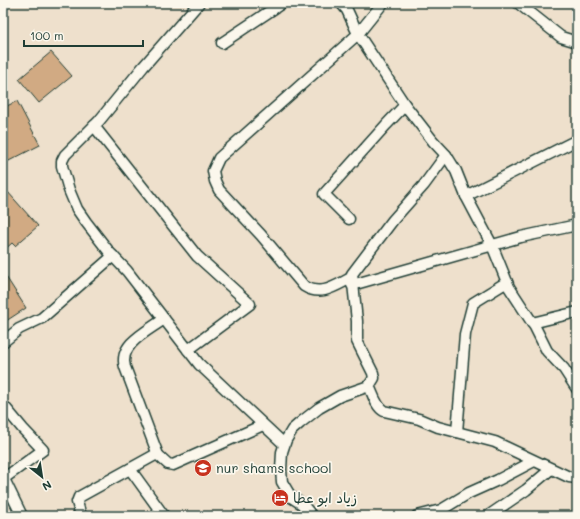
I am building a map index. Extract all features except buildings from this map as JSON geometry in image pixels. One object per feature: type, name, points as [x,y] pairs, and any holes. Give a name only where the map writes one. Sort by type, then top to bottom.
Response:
[{"type":"street","points":[[199,3],[94,126],[65,155],[62,161],[62,166],[69,190],[77,209],[199,364],[284,444]]},
{"type":"street","points":[[222,43],[282,3]]},
{"type":"street","points":[[342,3],[347,10],[358,34],[405,106],[446,155],[456,171],[466,196],[492,245],[507,282],[547,351],[564,369],[577,389]]},
{"type":"street","points":[[383,3],[358,34],[222,155],[216,162],[213,171],[219,190],[261,235],[304,286],[313,291],[323,291],[521,237],[577,225]]},
{"type":"street","points":[[518,3],[561,37],[577,42]]},
{"type":"street","points":[[348,219],[324,194],[389,121],[405,106]]},
{"type":"street","points":[[94,126],[197,256],[250,304],[188,350]]},
{"type":"street","points":[[466,196],[577,140]]},
{"type":"street","points":[[312,516],[302,504],[290,497],[282,482],[281,470],[284,444],[292,430],[319,408],[340,396],[369,386],[374,378],[373,373],[358,345],[358,321],[352,282],[353,271],[393,220],[424,185],[446,155]]},
{"type":"street","points":[[3,342],[19,329],[42,318],[113,256]]},
{"type":"street","points":[[457,432],[465,334],[473,303],[507,282]]},
{"type":"street","points":[[532,323],[577,312]]},
{"type":"street","points":[[164,319],[128,346],[125,352],[124,360],[125,368],[158,455],[168,464],[173,465],[263,425]]},
{"type":"street","points":[[369,386],[377,405],[380,410],[384,412],[419,419],[438,427],[495,442],[569,477],[577,478]]},
{"type":"street","points":[[3,405],[23,430],[44,450],[3,479],[22,516]]},
{"type":"street","points":[[81,516],[77,502],[79,498],[155,455],[158,455]]},
{"type":"street","points":[[417,516],[441,510],[469,493],[534,461]]},
{"type":"street","points":[[130,469],[164,516]]},
{"type":"street","points":[[488,516],[526,490],[551,469]]},
{"type":"place","name":"nur shams school","points":[[203,468]]},
{"type":"place","name":"زياد ابو عطا","points":[[280,498]]}]
